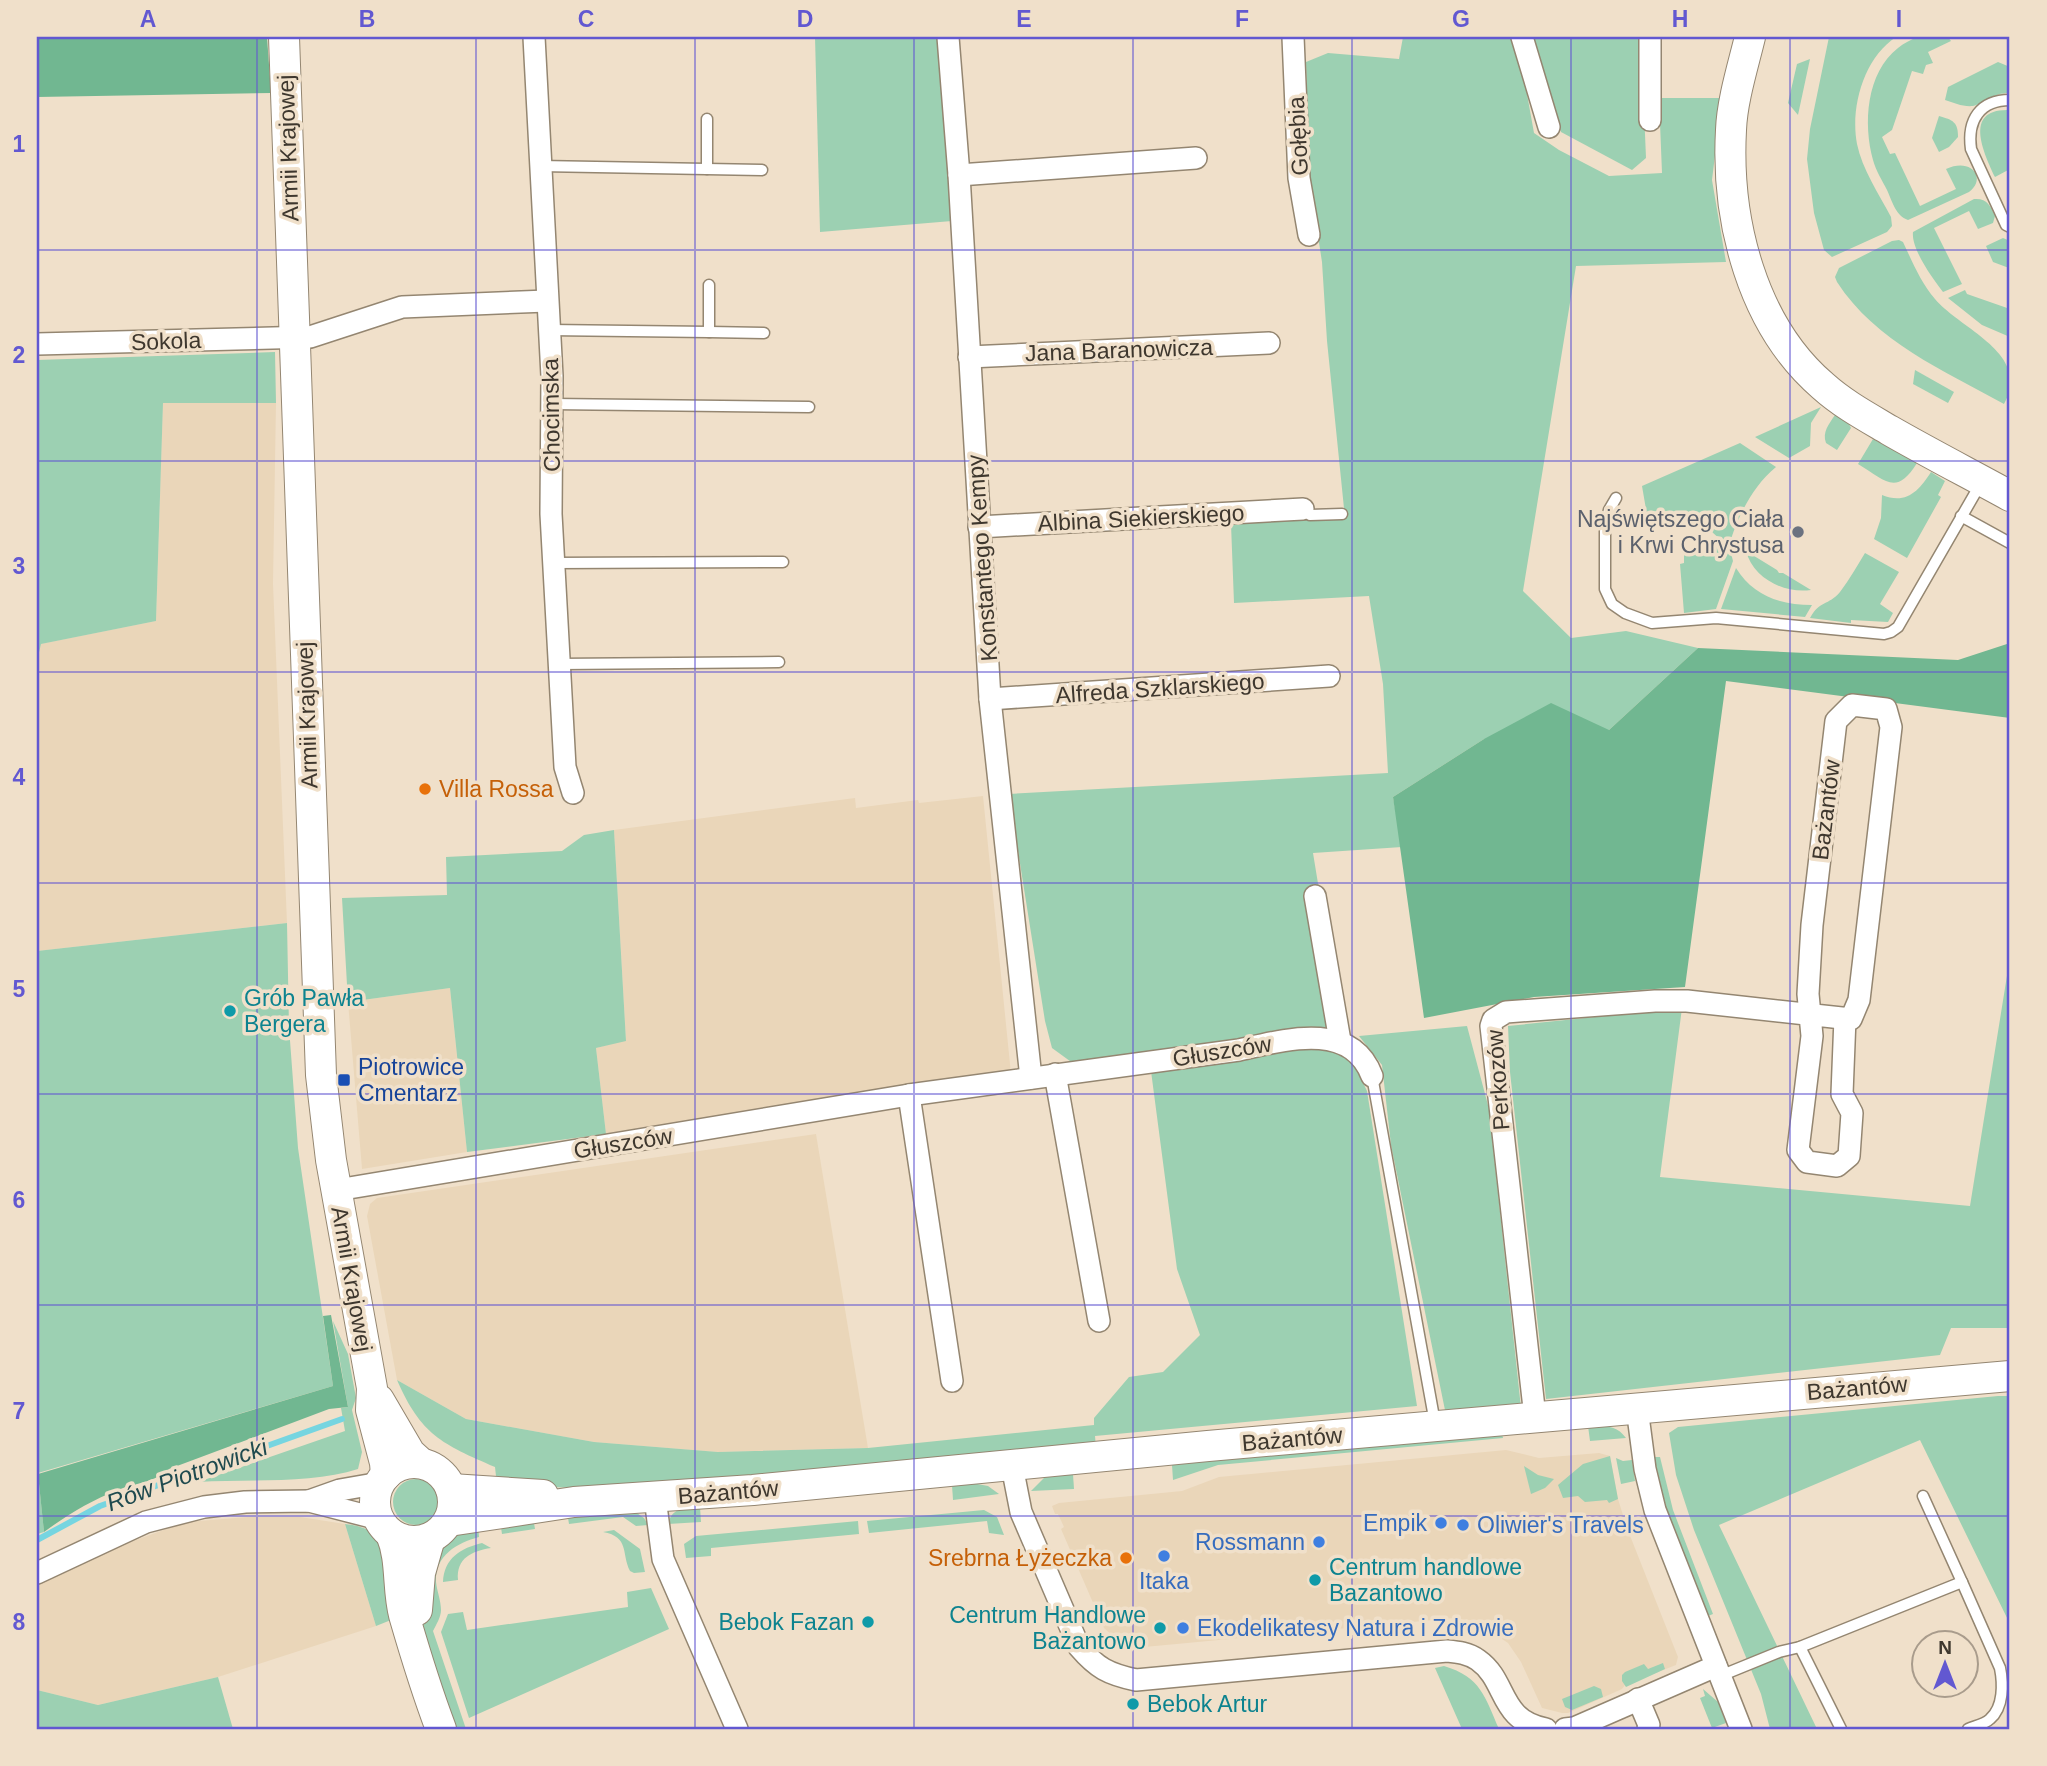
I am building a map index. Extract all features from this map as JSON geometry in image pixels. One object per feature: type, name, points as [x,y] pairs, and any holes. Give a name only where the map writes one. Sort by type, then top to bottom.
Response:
[{"type":"street","name":"Armii Krajowej","points":[[284,37],[317,1026],[337,1190],[372,1388],[371,1410],[385,1463],[383,1479]]},
{"type":"street","name":"Chocimska","points":[[534,37],[552,404],[551,514],[565,767],[573,793]]},
{"type":"street","name":"Konstantego Kempy","points":[[948,37],[959,175],[990,699],[1031,1078]]},
{"type":"street","name":"Gołębia","points":[[1293,37],[1299,178],[1309,236]]},
{"type":"street","points":[[1522,37],[1549,127]]},
{"type":"street","points":[[1650,37],[1650,120]]},
{"type":"street","points":[[1750,37],[1731,128],[1731,182],[1741,244],[1764,307],[1800,364],[1823,387],[1867,417],[2010,496]]},
{"type":"street","points":[[959,175],[1196,158]]},
{"type":"street","name":"Sokola","points":[[37,344],[310,337],[401,307],[547,301]]},
{"type":"street","name":"Jana Baranowicza","points":[[969,356],[1269,343]]},
{"type":"street","name":"Albina Siekierskiego","points":[[979,527],[1303,509]]},
{"type":"street","name":"Alfreda Szklarskiego","points":[[990,699],[1329,676]]},
{"type":"street","name":"Bażantów","points":[[1852,705],[1886,709],[1891,727],[1859,1000],[1848,1019],[1842,1094],[1852,1114],[1849,1156],[1837,1166],[1807,1162],[1798,1150],[1812,1036],[1808,994],[1812,925],[1836,721],[1852,705]]},
{"type":"street","points":[[1315,896],[1340,1041],[1360,1056],[1368,1065],[1372,1076]]},
{"type":"street","name":"Perkozów","points":[[1535,1417],[1490,1032],[1493,1020],[1506,1012],[1655,1001],[1702,1002],[1848,1019]]},
{"type":"street","name":"Głuszców","points":[[337,1190],[909,1095],[1239,1050],[1291,1040],[1317,1037],[1340,1041]]},
{"type":"street","points":[[1055,1074],[1099,1321]]},
{"type":"street","points":[[909,1095],[951,1381]]},
{"type":"street","name":"Bażantów","points":[[439,1530],[574,1502],[655,1498],[2010,1376]]},
{"type":"street","name":"Armii Krajowej","points":[[372,1388],[410,1453],[421,1463]]},
{"type":"street","points":[[1637,1408],[1645,1469],[1655,1510],[1741,1729]]},
{"type":"street","points":[[413,1640],[419,1583],[453,1499],[451,1489],[442,1475],[421,1463],[396,1467],[383,1479],[375,1501],[400,1562],[404,1613],[441,1729]]},
{"type":"street","points":[[1012,1466],[1021,1512],[1079,1647],[1093,1664],[1113,1675],[1136,1680],[1428,1651],[1465,1653],[1479,1661],[1491,1673],[1508,1706],[1521,1720],[1546,1729]]},
{"type":"street","points":[[37,1573],[112,1536],[177,1513],[245,1502],[309,1501],[383,1479]]},
{"type":"street","name":"Bażantów","points":[[451,1489],[536,1494],[574,1502]]},
{"type":"street","points":[[655,1498],[660,1544],[666,1568],[737,1729]]},
{"type":"street","points":[[309,1501],[385,1527],[410,1541],[439,1530]]},
{"type":"street","points":[[1565,1729],[1573,1728],[1638,1699],[1718,1671]]},
{"type":"street","points":[[1638,1699],[1649,1725],[1648,1729]]},
{"type":"lane","points":[[2010,100],[1994,102],[1984,107],[1971,123],[1969,136],[1971,149],[2006,225],[2010,228]]},
{"type":"lane","points":[[707,118],[707,169]]},
{"type":"lane","points":[[540,166],[762,170]]},
{"type":"lane","points":[[709,285],[709,332]]},
{"type":"lane","points":[[549,330],[764,333]]},
{"type":"lane","points":[[552,404],[809,407]]},
{"type":"lane","points":[[1616,498],[1609,510],[1605,527],[1605,589],[1618,608],[1631,616],[1652,623],[1716,618],[1884,634],[1898,627],[1982,481]]},
{"type":"lane","points":[[1303,509],[1310,515],[1342,514]]},
{"type":"lane","points":[[1961,516],[2010,543]]},
{"type":"lane","points":[[554,563],[783,562]]},
{"type":"lane","points":[[559,664],[779,662]]},
{"type":"lane","points":[[1372,1076],[1435,1426]]},
{"type":"lane","points":[[1923,1496],[2000,1668],[2001,1698],[1994,1714],[1990,1720],[1968,1729]]},
{"type":"lane","points":[[1718,1671],[1800,1647],[1962,1582]]},
{"type":"lane","points":[[1800,1647],[1841,1729]]},
{"type":"shaded area","points":[[163,402],[276,403],[273,584],[287,923],[37,951],[37,661],[40,644],[156,621]]},
{"type":"shaded area","points":[[983,796],[1011,1074],[885,1089],[606,1134],[596,1048],[626,1040],[614,830],[855,798],[856,808],[918,800],[919,803]]},
{"type":"shaded area","points":[[450,988],[467,1152],[362,1169],[348,1002]]},
{"type":"shaded area","points":[[816,1134],[868,1448],[718,1452],[594,1442],[466,1419],[397,1380],[367,1216],[370,1204],[377,1198]]},
{"type":"shaded area","points":[[1506,1450],[1539,1458],[1599,1453],[1610,1456],[1627,1528],[1678,1657],[1676,1665],[1625,1685],[1622,1689],[1568,1713],[1562,1713],[1542,1708],[1521,1662],[1508,1643],[1478,1623],[1455,1618],[1134,1648],[1117,1640],[1104,1628],[1061,1529],[1064,1527],[1052,1506],[1059,1503],[1182,1491],[1219,1477]]},
{"type":"shaded area","points":[[248,1517],[300,1517],[345,1524],[376,1626],[218,1677],[98,1705],[37,1690],[37,1582],[105,1551],[186,1522]]},
{"type":"green space","points":[[37,37],[267,37],[271,93],[37,97]]},
{"type":"green space","points":[[815,37],[940,37],[952,221],[820,232]]},
{"type":"green space","points":[[1403,37],[1511,37],[1525,83],[1534,133],[1559,150],[1609,176],[1662,173],[1659,98],[1722,98],[1712,180],[1726,262],[1576,266],[1523,591],[1571,638],[1626,631],[1698,648],[1609,730],[1484,739],[1393,797],[1402,847],[1313,853],[1342,1030],[1074,1064],[1052,1048],[1045,1021],[1009,794],[1388,773],[1383,684],[1369,596],[1234,603],[1231,524],[1345,518],[1322,262],[1310,185],[1306,62],[1328,53],[1399,59]]},
{"type":"green space","points":[[1532,37],[1641,37],[1646,158],[1632,170],[1561,132]]},
{"type":"green space","points":[[1829,37],[1896,37],[1875,57],[1868,70],[1858,99],[1855,130],[1859,153],[1891,217],[1892,226],[1887,232],[1832,257],[1824,250],[1814,213],[1807,159],[1810,129]]},
{"type":"green space","points":[[1917,37],[1948,37],[1951,41],[1928,52],[1933,63],[1926,65],[1923,74],[1912,71],[1892,130],[1882,137],[1890,154],[1895,153],[1920,206],[1956,189],[1946,169],[1955,166],[1969,168],[1974,171],[1977,181],[1969,192],[1908,220],[1895,208],[1874,164],[1868,115],[1873,85],[1879,71],[1898,48]]},
{"type":"green space","points":[[1810,59],[1798,115],[1788,103],[1797,64]]},
{"type":"green space","points":[[1998,62],[2010,67],[2010,93],[1998,94],[1973,106],[1945,100],[1948,87]]},
{"type":"green space","points":[[2010,110],[2010,169],[1995,177],[1982,145],[1981,124],[1986,116],[1995,111]]},
{"type":"green space","points":[[1939,116],[1954,122],[1958,137],[1949,147],[1939,152],[1932,138]]},
{"type":"green space","points":[[1974,199],[1985,201],[1990,206],[1995,216],[1993,223],[1978,229],[1969,211],[1934,228],[1962,284],[1943,292],[1915,247],[1913,232]]},
{"type":"green space","points":[[2003,238],[2010,241],[2009,268],[1993,262],[1986,246]]},
{"type":"green space","points":[[1899,240],[1903,242],[1921,279],[1935,299],[1990,344],[2001,357],[2009,370],[2010,386],[2004,404],[1912,353],[1891,338],[1871,322],[1837,282],[1835,277],[1839,268]]},
{"type":"green space","points":[[1965,290],[1967,294],[2010,309],[2010,337],[1982,325],[1948,298]]},
{"type":"green space","points":[[275,352],[276,403],[163,403],[156,621],[41,644],[37,661],[37,360]]},
{"type":"green space","points":[[1915,370],[1954,392],[1948,403],[1913,384]]},
{"type":"green space","points":[[1821,407],[1811,423],[1810,446],[1789,458],[1755,437]]},
{"type":"green space","points":[[1835,415],[1851,428],[1837,450],[1826,443],[1825,439],[1827,428]]},
{"type":"green space","points":[[1873,439],[1917,463],[1903,480],[1883,480],[1858,464]]},
{"type":"green space","points":[[1740,443],[1776,467],[1761,482],[1749,500],[1731,539],[1721,540],[1703,524],[1647,515],[1642,486]]},
{"type":"green space","points":[[1931,472],[1945,481],[1938,495],[1941,497],[1907,558],[1874,539],[1881,518],[1882,495],[1891,498],[1905,497],[1917,490]]},
{"type":"green space","points":[[1714,546],[1731,553],[1733,561],[1716,609],[1684,613],[1680,564],[1684,563],[1684,551]]},
{"type":"green space","points":[[1746,551],[1811,590],[1780,587],[1771,582],[1755,569]]},
{"type":"green space","points":[[1865,553],[1899,572],[1880,604],[1893,613],[1888,622],[1851,620],[1851,623],[1810,618],[1817,608],[1840,592]]},
{"type":"green space","points":[[1736,568],[1751,586],[1769,597],[1789,603],[1812,605],[1805,617],[1721,609]]},
{"type":"green space","points":[[2010,643],[2010,718],[1726,681],[1685,987],[1534,997],[1424,1018],[1393,797],[1484,739],[1551,703],[1609,730],[1698,648],[1958,660]]},
{"type":"green space","points":[[614,830],[626,1041],[596,1048],[606,1134],[467,1152],[450,988],[348,1002],[342,898],[447,895],[446,857],[562,851],[584,835]]},
{"type":"green space","points":[[287,923],[289,1027],[298,1148],[333,1386],[38,1473],[44,1532],[37,1534],[37,951]]},
{"type":"green space","points":[[2010,957],[2010,1328],[1951,1328],[1940,1355],[1546,1399],[1510,1072],[1508,1026],[1682,1008],[1660,1177],[1970,1206]]},
{"type":"green space","points":[[1467,1026],[1489,1109],[1521,1408],[1446,1415],[1391,1145],[1382,1065],[1359,1036]]},
{"type":"green space","points":[[1316,1042],[1350,1056],[1367,1091],[1417,1406],[1095,1436],[1096,1448],[578,1488],[497,1485],[495,1467],[447,1444],[425,1426],[415,1414],[397,1380],[466,1419],[594,1442],[718,1452],[868,1448],[1094,1425],[1094,1418],[1129,1377],[1163,1372],[1200,1335],[1177,1269],[1151,1071]]},
{"type":"green space","points":[[331,1315],[348,1407],[329,1409],[169,1469],[152,1480],[99,1498],[44,1532],[38,1474],[333,1386],[323,1316]]},
{"type":"green space","points":[[333,1321],[348,1354],[356,1398],[352,1410],[362,1452],[358,1469],[300,1479],[198,1482],[345,1431],[341,1408],[348,1407]]},
{"type":"green space","points":[[2010,1396],[2010,1624],[1920,1440],[1719,1525],[1817,1729],[1770,1729],[1761,1694],[1694,1530],[1676,1475],[1669,1433],[1678,1427]]},
{"type":"green space","points":[[1588,1426],[1614,1428],[1626,1438],[1590,1441]]},
{"type":"green space","points":[[1502,1434],[1503,1438],[1218,1465],[1173,1480],[1172,1465]]},
{"type":"green space","points":[[1610,1456],[1618,1499],[1609,1503],[1607,1500],[1585,1502],[1578,1496],[1563,1498],[1558,1485],[1583,1464]]},
{"type":"green space","points":[[1654,1457],[1660,1457],[1673,1510],[1713,1614],[1708,1616],[1667,1511]]},
{"type":"green space","points":[[1616,1458],[1623,1461],[1632,1460],[1635,1481],[1621,1484]]},
{"type":"green space","points":[[1524,1466],[1538,1475],[1554,1479],[1545,1488],[1531,1494]]},
{"type":"green space","points":[[1073,1474],[1074,1489],[1031,1491],[1045,1477]]},
{"type":"green space","points":[[416,1479],[432,1486],[439,1502],[432,1518],[416,1525],[400,1518],[393,1502],[400,1486]]},
{"type":"green space","points":[[972,1483],[988,1486],[999,1494],[953,1500],[952,1485]]},
{"type":"green space","points":[[700,1507],[701,1522],[668,1524],[676,1511]]},
{"type":"green space","points":[[984,1510],[997,1517],[1004,1535],[989,1533],[987,1521],[869,1533],[867,1521]]},
{"type":"green space","points":[[634,1511],[644,1518],[648,1525],[636,1526],[623,1517],[569,1524],[568,1518],[534,1523],[535,1529],[502,1534],[500,1521]]},
{"type":"green space","points":[[858,1521],[859,1534],[711,1548],[711,1556],[686,1558],[684,1544],[696,1536]]},
{"type":"green space","points":[[345,1524],[361,1527],[372,1533],[383,1549],[386,1598],[391,1620],[376,1626]]},
{"type":"green space","points":[[478,1524],[479,1537],[455,1547],[443,1557],[437,1573],[441,1610],[433,1631],[466,1729],[453,1729],[424,1634],[422,1613],[441,1543],[457,1530]]},
{"type":"green space","points":[[614,1530],[640,1549],[645,1572],[630,1571],[621,1542],[612,1534],[603,1532]]},
{"type":"green space","points":[[482,1543],[491,1548],[467,1557],[460,1566],[458,1580],[443,1582],[447,1566],[455,1555]]},
{"type":"green space","points":[[651,1588],[669,1629],[469,1718],[441,1632],[448,1614],[463,1612],[467,1630],[628,1607],[627,1592]]},
{"type":"green space","points":[[1663,1663],[1665,1669],[1626,1687],[1622,1681],[1625,1672],[1644,1664],[1648,1669]]},
{"type":"green space","points":[[1444,1666],[1474,1682],[1485,1698],[1499,1729],[1462,1729],[1435,1668]]},
{"type":"green space","points":[[218,1677],[233,1729],[37,1729],[37,1690],[98,1705]]},
{"type":"green space","points":[[1594,1686],[1601,1689],[1603,1697],[1572,1710],[1565,1707],[1562,1699]]},
{"type":"green space","points":[[1703,1689],[1718,1702],[1726,1723],[1712,1728],[1700,1698],[1705,1696]]},
{"type":"waterway","name":"Rów Piotrowicki","points":[[37,1540],[100,1506],[342,1419]]},
{"type":"place","name":"Najświętszego Ciała i Krwi Chrystusa","points":[[1798,532]]},
{"type":"place","name":"Villa Rossa","points":[[425,789]]},
{"type":"place","name":"Grób Pawła Bergera","points":[[230,1011]]},
{"type":"place","name":"Piotrowice Cmentarz","points":[[344,1080]]},
{"type":"place","name":"Empik","points":[[1441,1523]]},
{"type":"place","name":"Oliwier's Travels","points":[[1463,1525]]},
{"type":"place","name":"Rossmann","points":[[1319,1542]]},
{"type":"place","name":"Itaka","points":[[1164,1556]]},
{"type":"place","name":"Srebrna Łyżeczka","points":[[1126,1558]]},
{"type":"place","name":"Centrum handlowe Bazantowo","points":[[1315,1580]]},
{"type":"place","name":"Bebok Fazan","points":[[868,1622]]},
{"type":"place","name":"Centrum Handlowe Bażantowo","points":[[1160,1628]]},
{"type":"place","name":"Ekodelikatesy Natura i Zdrowie","points":[[1183,1628]]},
{"type":"place","name":"Bebok Artur","points":[[1133,1704]]}]
